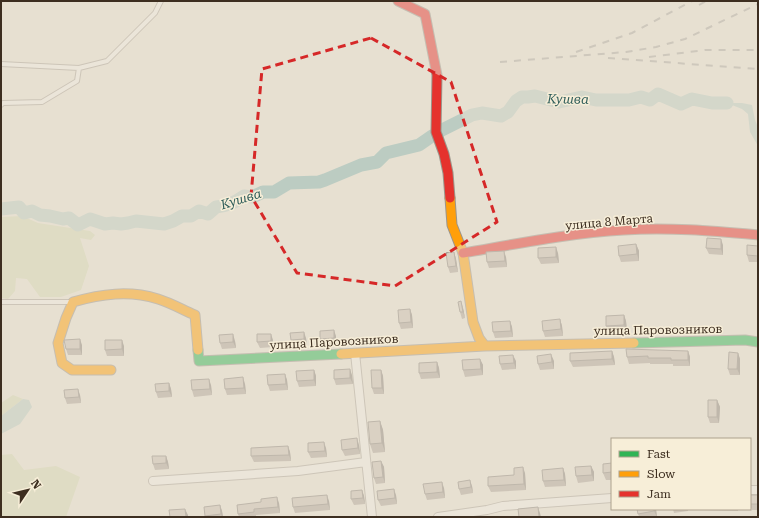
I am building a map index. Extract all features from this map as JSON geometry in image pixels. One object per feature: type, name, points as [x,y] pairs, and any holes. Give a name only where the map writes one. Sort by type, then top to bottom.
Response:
[{"type":"street","points":[[398,1],[424,14],[437,75],[436,132],[444,154],[448,173],[452,225],[462,252],[473,322],[485,346]]},
{"type":"street","name":"улица 8 Марта","points":[[462,252],[596,233],[645,229],[701,230],[758,236]]},
{"type":"street","name":"улица Паровозников","points":[[74,302],[112,293],[138,295],[159,299],[195,315],[199,361],[485,346],[745,340],[758,342]]},
{"type":"street","points":[[74,302],[66,318],[58,343],[62,363],[72,370],[111,370]]},
{"type":"street","points":[[355,353],[372,517]]},
{"type":"street","points":[[153,481],[298,471],[366,462]]},
{"type":"street","points":[[438,517],[487,510],[503,506],[611,498]]},
{"type":"lane","points":[[1,64],[79,68],[107,61],[155,13],[161,1]]},
{"type":"lane","points":[[1,105],[3,103],[42,102],[77,81],[79,68]]},
{"type":"lane","points":[[1,302],[74,302]]},
{"type":"highlighted area","points":[[371,38],[451,82],[497,222],[395,286],[297,273],[251,196],[262,69]]},
{"type":"green space","points":[[22,216],[38,223],[90,231],[95,235],[91,240],[80,238],[89,266],[81,290],[61,297],[40,297],[27,279],[16,278],[15,291],[8,299],[1,298],[1,217]]},
{"type":"green space","points":[[13,395],[23,399],[1,416],[1,403]]},
{"type":"green space","points":[[12,454],[24,470],[56,466],[80,477],[66,517],[1,517],[1,455]]},
{"type":"shaded area","points":[[727,103],[752,105],[758,127],[758,146],[750,132],[748,114],[742,109]]},
{"type":"shaded area","points":[[23,399],[29,400],[32,407],[20,424],[1,434],[1,416]]},
{"type":"building","points":[[707,238],[721,239],[721,249],[706,248]]},
{"type":"building","points":[[636,244],[637,254],[619,256],[618,246]]},
{"type":"building","points":[[747,245],[758,246],[758,256],[747,255]]},
{"type":"building","points":[[556,247],[556,257],[538,258],[538,248]]},
{"type":"building","points":[[504,251],[505,261],[487,262],[486,252]]},
{"type":"building","points":[[454,252],[456,266],[448,267],[446,253]]},
{"type":"building","points":[[461,301],[463,312],[460,312],[458,302]]},
{"type":"building","points":[[410,309],[411,322],[399,323],[398,310]]},
{"type":"building","points":[[624,315],[624,325],[606,326],[606,316]]},
{"type":"building","points":[[560,319],[561,329],[543,331],[542,321]]},
{"type":"building","points":[[510,321],[511,331],[493,332],[492,322]]},
{"type":"building","points":[[334,330],[334,338],[320,339],[320,331]]},
{"type":"building","points":[[304,332],[304,339],[291,340],[290,333]]},
{"type":"building","points":[[233,334],[233,342],[220,343],[219,335]]},
{"type":"building","points":[[257,334],[271,334],[271,341],[257,342]]},
{"type":"building","points":[[80,339],[80,349],[66,349],[64,340]]},
{"type":"building","points":[[105,340],[122,340],[122,349],[105,350]]},
{"type":"building","points":[[626,349],[688,351],[688,360],[648,358],[648,356],[627,357]]},
{"type":"building","points":[[612,351],[612,359],[570,361],[570,353]]},
{"type":"building","points":[[729,352],[738,353],[737,369],[728,369]]},
{"type":"building","points":[[551,354],[552,362],[538,364],[537,356]]},
{"type":"building","points":[[513,355],[514,363],[500,364],[499,356]]},
{"type":"building","points":[[480,359],[481,369],[463,370],[462,360]]},
{"type":"building","points":[[437,362],[437,372],[419,373],[419,363]]},
{"type":"building","points":[[350,369],[350,378],[334,379],[334,370]]},
{"type":"building","points":[[314,370],[314,380],[297,381],[296,371]]},
{"type":"building","points":[[371,370],[381,370],[382,388],[372,388]]},
{"type":"building","points":[[285,374],[286,384],[268,385],[267,375]]},
{"type":"building","points":[[243,377],[244,388],[225,389],[224,379]]},
{"type":"building","points":[[209,379],[210,389],[192,390],[191,380]]},
{"type":"building","points":[[169,383],[169,391],[156,392],[155,384]]},
{"type":"building","points":[[78,389],[79,397],[65,398],[64,390]]},
{"type":"building","points":[[708,400],[717,400],[717,417],[708,417]]},
{"type":"building","points":[[380,421],[382,443],[370,444],[368,422]]},
{"type":"building","points":[[357,438],[358,448],[342,450],[341,440]]},
{"type":"building","points":[[324,442],[325,451],[308,452],[308,443]]},
{"type":"building","points":[[288,446],[289,455],[251,456],[251,448]]},
{"type":"building","points":[[152,456],[166,456],[166,463],[153,464]]},
{"type":"building","points":[[381,461],[383,477],[374,478],[372,462]]},
{"type":"building","points":[[611,463],[611,472],[603,473],[603,464]]},
{"type":"building","points":[[591,466],[592,475],[576,476],[575,467]]},
{"type":"building","points":[[523,467],[524,484],[488,486],[488,477],[514,475],[514,468]]},
{"type":"building","points":[[563,468],[564,480],[543,481],[542,470]]},
{"type":"building","points":[[470,480],[471,487],[459,489],[458,482]]},
{"type":"building","points":[[442,482],[443,492],[425,494],[423,484]]},
{"type":"building","points":[[394,489],[395,498],[378,500],[377,491]]},
{"type":"building","points":[[362,490],[363,498],[351,499],[351,491]]},
{"type":"building","points":[[327,495],[328,504],[293,507],[292,498]]},
{"type":"building","points":[[751,495],[758,495],[758,504],[751,504]]},
{"type":"building","points":[[277,497],[278,507],[254,509],[254,512],[238,514],[237,505],[261,502],[261,499]]},
{"type":"building","points":[[220,505],[221,514],[205,516],[204,507]]},
{"type":"building","points":[[538,507],[539,517],[519,517],[518,509]]},
{"type":"building","points":[[185,509],[186,517],[170,517],[169,510]]},
{"type":"building","points":[[637,510],[654,510],[654,511],[638,514]]},
{"type":"waterway","name":"Кушва","points":[[440,131],[472,115],[482,113],[501,116],[508,112],[516,101],[522,97],[535,96],[559,102],[582,97],[596,100],[629,100],[641,97],[650,100],[658,94],[681,104],[692,99],[712,103],[727,103]]},
{"type":"waterway","name":"Кушва","points":[[1,209],[19,207],[24,213],[32,211],[40,215],[63,219],[69,218],[78,225],[90,219],[105,224],[121,224],[136,221],[164,224],[182,216],[191,216],[199,211],[208,214],[216,207],[230,204],[244,196],[252,197],[263,192],[274,192],[289,183],[319,182],[361,165],[377,162],[386,153],[419,145],[432,136]]},
{"type":"railway","points":[[576,52],[632,33],[692,1]]},
{"type":"railway","points":[[699,5],[706,1]]},
{"type":"railway","points":[[500,62],[626,52],[656,47],[685,39],[758,4]]},
{"type":"railway","points":[[649,57],[705,50],[758,50]]},
{"type":"railway","points":[[608,58],[758,69]]},
{"type":"traffic: fast","points":[[634,343],[745,340],[758,342]]},
{"type":"traffic: fast","points":[[198,350],[199,361],[341,354]]},
{"type":"traffic: slow","points":[[450,198],[452,225],[463,253],[473,322],[479,338],[485,346]]},
{"type":"traffic: slow","points":[[111,370],[72,370],[62,363],[58,343],[73,302],[115,294],[147,296],[163,301],[195,315],[198,350]]},
{"type":"traffic: slow","points":[[341,354],[485,346],[634,343]]},
{"type":"traffic: jam","points":[[398,1],[425,14],[437,75],[436,132],[444,154],[448,173],[450,198]]},
{"type":"traffic: jam","points":[[463,253],[563,236],[604,231],[674,229],[758,235]]}]
